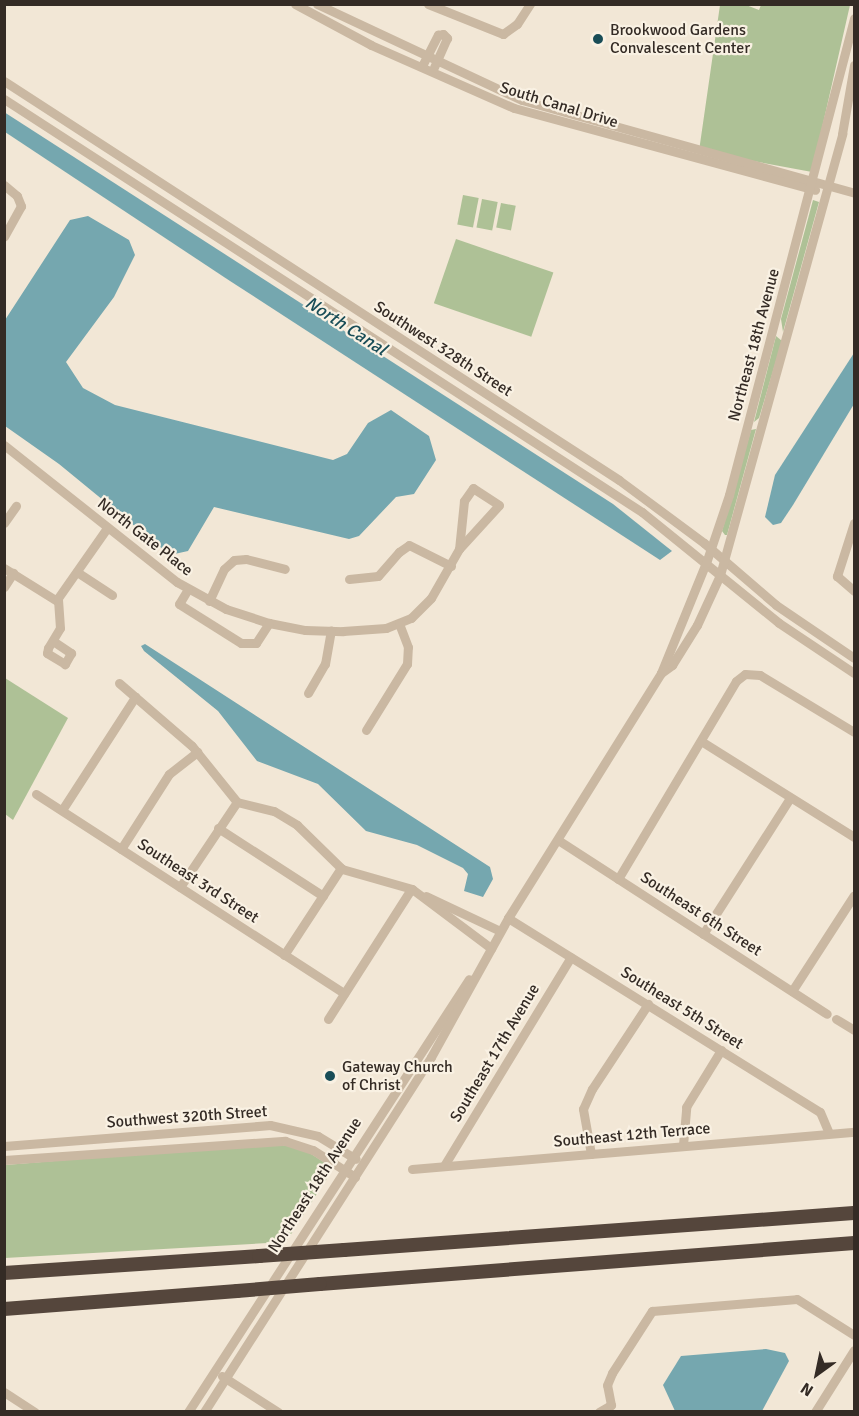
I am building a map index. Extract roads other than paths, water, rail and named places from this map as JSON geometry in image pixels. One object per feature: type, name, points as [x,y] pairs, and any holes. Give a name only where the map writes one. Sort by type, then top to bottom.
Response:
[{"type":"highway","points":[[4,1273],[855,1213]]},
{"type":"highway","points":[[4,1309],[855,1243]]},
{"type":"street","name":"South Canal Drive","points":[[295,4],[421,69],[537,115],[812,187],[828,186],[855,193]]},
{"type":"street","name":"South Canal Drive","points":[[317,4],[436,63],[549,109],[812,187]]},
{"type":"street","points":[[428,4],[503,34],[517,24],[530,4]]},
{"type":"street","name":"Northeast 18th Avenue","points":[[204,1412],[431,1057],[500,931],[661,674],[711,549],[747,428],[855,18]]},
{"type":"street","points":[[421,69],[438,34],[443,34],[447,39],[431,73]]},
{"type":"street","name":"Northeast 18th Avenue","points":[[661,674],[672,665],[709,601],[720,575],[843,134],[855,64]]},
{"type":"street","name":"Southwest 328th Street","points":[[4,81],[637,492],[711,549],[776,605],[855,658]]},
{"type":"street","name":"Southwest 328th Street","points":[[4,99],[642,512],[779,623],[855,673]]},
{"type":"street","points":[[4,185],[20,200],[19,213],[4,237]]},
{"type":"street","points":[[775,324],[787,341]]},
{"type":"street","points":[[747,428],[766,415]]},
{"type":"street","points":[[515,429],[528,423]]},
{"type":"street","name":"North Gate Place","points":[[4,445],[188,590],[209,601],[268,623],[331,632],[399,624]]},
{"type":"street","points":[[366,730],[407,664],[408,647],[399,624],[427,603],[459,549],[499,505],[473,488],[464,501],[459,549]]},
{"type":"street","points":[[4,523],[16,506]]},
{"type":"street","points":[[855,523],[837,576],[855,591]]},
{"type":"street","points":[[53,641],[61,625],[57,601],[107,528]]},
{"type":"street","points":[[349,579],[378,576],[399,552],[410,545],[451,566]]},
{"type":"street","points":[[209,601],[224,569],[234,560],[246,559],[285,569]]},
{"type":"street","points":[[4,568],[57,601]]},
{"type":"street","points":[[76,572],[112,595]]},
{"type":"street","points":[[4,587],[13,573]]},
{"type":"street","points":[[188,590],[179,604],[241,643],[256,643],[268,623]]},
{"type":"street","points":[[694,592],[709,601]]},
{"type":"street","points":[[308,693],[325,664],[331,632]]},
{"type":"street","points":[[618,879],[736,681],[752,672],[855,732]]},
{"type":"street","points":[[119,683],[197,752],[237,802],[274,811],[297,825],[340,868],[411,889],[500,931]]},
{"type":"street","points":[[62,810],[135,697]]},
{"type":"street","points":[[701,741],[855,837]]},
{"type":"street","points":[[121,849],[169,774],[197,752]]},
{"type":"street","name":"Southeast 3rd Street","points":[[36,794],[344,993]]},
{"type":"street","points":[[703,934],[790,798]]},
{"type":"street","points":[[180,887],[237,802]]},
{"type":"street","points":[[218,828],[323,896]]},
{"type":"street","name":"Southeast 6th Street","points":[[558,840],[855,1030]]},
{"type":"street","points":[[284,955],[340,868]]},
{"type":"street","points":[[328,1019],[411,889]]},
{"type":"street","points":[[421,894],[491,948]]},
{"type":"street","points":[[792,991],[855,895]]},
{"type":"street","name":"Southeast 5th Street","points":[[508,918],[820,1112],[829,1133]]},
{"type":"street","name":"Northeast 18th Avenue","points":[[188,1412],[351,1156],[491,948]]},
{"type":"street","name":"Southeast 17th Avenue","points":[[446,1164],[571,957]]},
{"type":"street","points":[[591,1154],[583,1109],[592,1089],[648,1004]]},
{"type":"street","points":[[683,1145],[686,1107],[721,1050]]},
{"type":"street","name":"Southwest 320th Street","points":[[4,1146],[270,1125],[318,1136],[363,1164]]},
{"type":"street","name":"Southeast 12th Terrace","points":[[412,1169],[446,1164],[855,1132]]},
{"type":"street","points":[[4,1160],[275,1140],[307,1147],[355,1177]]},
{"type":"street","points":[[599,1412],[611,1405],[607,1385],[612,1372],[652,1311],[797,1299],[855,1335]]},
{"type":"street","points":[[815,1412],[855,1350]]},
{"type":"street","points":[[213,1370],[278,1412]]},
{"type":"street","points":[[4,1392],[35,1412]]},
{"type":"water","name":"North Canal","points":[[4,112],[613,504],[672,551],[660,560],[230,281],[5,132]]},
{"type":"water","points":[[88,216],[129,240],[135,255],[114,297],[66,362],[83,388],[115,405],[333,460],[347,454],[368,423],[391,410],[429,436],[436,460],[414,494],[396,497],[359,536],[349,539],[214,507],[188,551],[170,555],[59,464],[5,426],[5,320],[70,220]]},
{"type":"water","points":[[854,353],[854,404],[781,523],[773,525],[765,517],[775,475]]},
{"type":"water","points":[[145,644],[490,867],[493,879],[483,897],[464,891],[468,874],[463,868],[417,845],[366,831],[318,784],[257,761],[218,711],[144,651],[141,646]]},
{"type":"water","points":[[766,1349],[785,1353],[789,1361],[762,1411],[675,1411],[663,1385],[681,1356]]},
{"type":"place","name":"Brookwood Gardens Convalescent Center","points":[[598,39]]},
{"type":"place","name":"Gateway Church of Christ","points":[[330,1076]]}]
